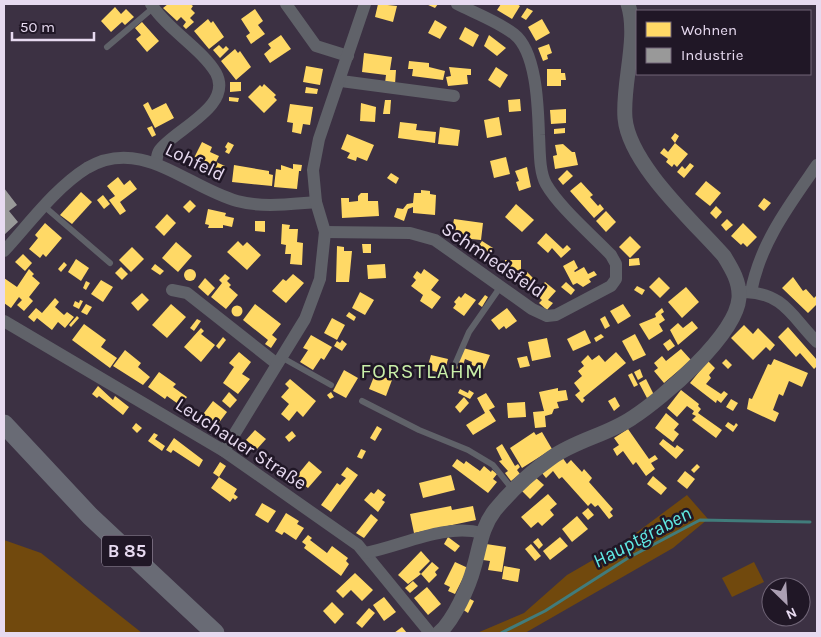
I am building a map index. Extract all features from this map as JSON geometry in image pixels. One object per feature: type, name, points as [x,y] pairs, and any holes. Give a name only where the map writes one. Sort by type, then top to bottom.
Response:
[{"type":"main road","name":"B 85","points":[[4,424],[90,516],[215,633]]},
{"type":"street","points":[[286,4],[316,46],[348,56]]},
{"type":"street","points":[[224,451],[305,319],[320,279],[325,232],[316,202],[313,170],[319,139],[365,4]]},
{"type":"street","name":"Schmiedsfeld","points":[[325,232],[410,233],[435,240],[541,314],[556,316],[610,286],[616,279],[617,272],[611,255],[555,197],[546,184],[540,155],[532,70],[528,53],[522,42],[504,27],[456,4]]},
{"type":"street","points":[[628,4],[631,53],[625,118],[632,143],[652,176],[724,256],[745,292]]},
{"type":"street","points":[[152,6],[166,23],[206,60],[216,74],[219,83],[217,95],[210,107],[159,151],[156,162]]},
{"type":"street","points":[[340,81],[454,96]]},
{"type":"street","name":"Lohfeld","points":[[4,251],[63,187],[87,168],[106,160],[124,157],[156,162],[207,189],[239,201],[278,205],[316,202]]},
{"type":"street","points":[[439,633],[467,587],[482,533],[495,511],[514,491],[551,458],[578,442],[632,418],[666,391],[712,348],[728,328],[736,313],[778,222],[817,165]]},
{"type":"street","points":[[172,290],[187,293],[279,361]]},
{"type":"street","points":[[745,292],[762,292],[782,303],[817,342]]},
{"type":"street","name":"Leuchauer Straße","points":[[4,321],[224,451],[358,545],[430,633]]},
{"type":"street","points":[[365,553],[453,532],[470,530],[482,533]]},
{"type":"lane","points":[[107,47],[152,6]]},
{"type":"lane","points":[[45,207],[110,263]]},
{"type":"lane","points":[[450,376],[469,332],[501,286]]},
{"type":"lane","points":[[279,361],[331,385]]},
{"type":"lane","points":[[362,401],[419,430],[468,450],[493,465],[514,491]]},
{"type":"shaded area","points":[[687,495],[708,519],[673,548],[525,633],[477,633],[524,613],[567,575],[624,542]]},
{"type":"shaded area","points":[[4,540],[41,553],[142,633],[4,633]]},
{"type":"shaded area","points":[[754,562],[762,577],[761,583],[732,597],[722,578]]},
{"type":"building: Wohnen","points":[[168,4],[190,4],[193,6],[191,9],[195,13],[190,18],[194,22],[186,29],[183,26],[186,22],[181,17],[177,21],[163,8]]},
{"type":"building: Wohnen","points":[[378,4],[397,6],[393,22],[375,17]]},
{"type":"building: Wohnen","points":[[426,4],[438,4],[435,8]]},
{"type":"building: Wohnen","points":[[501,4],[517,4],[520,6],[512,19],[497,10]]},
{"type":"building: Wohnen","points":[[115,7],[121,14],[126,9],[134,17],[125,25],[122,22],[111,32],[101,21]]},
{"type":"building: Wohnen","points":[[527,8],[533,11],[526,20],[521,17]]},
{"type":"building: Wohnen","points":[[255,9],[263,21],[258,25],[265,34],[251,44],[246,36],[250,33],[241,19]]},
{"type":"building: Wohnen","points":[[208,19],[211,23],[213,21],[224,37],[209,49],[194,31]]},
{"type":"building: Wohnen","points":[[542,19],[550,33],[536,41],[528,27]]},
{"type":"building: Wohnen","points":[[435,20],[447,27],[440,39],[428,33]]},
{"type":"building: Wohnen","points":[[142,22],[159,41],[147,52],[136,39],[141,35],[135,28]]},
{"type":"building: Wohnen","points":[[465,27],[479,35],[473,47],[459,39]]},
{"type":"building: Wohnen","points":[[281,35],[291,49],[270,63],[264,54],[271,48],[268,44]]},
{"type":"building: Wohnen","points":[[489,35],[506,48],[497,56],[484,46]]},
{"type":"building: Wohnen","points":[[549,44],[552,53],[547,55],[548,59],[543,61],[538,48]]},
{"type":"building: Wohnen","points":[[219,45],[223,49],[226,46],[229,49],[220,58],[213,50]]},
{"type":"building: Wohnen","points":[[235,49],[238,53],[240,51],[251,67],[236,80],[221,61]]},
{"type":"building: Wohnen","points":[[364,53],[392,57],[390,70],[396,70],[395,84],[385,83],[386,75],[362,72]]},
{"type":"building: Wohnen","points":[[409,61],[429,63],[429,67],[445,71],[443,80],[412,76],[413,69],[408,69]]},
{"type":"building: Wohnen","points":[[306,66],[323,69],[320,85],[303,82]]},
{"type":"building: Wohnen","points":[[449,67],[471,69],[471,75],[467,75],[468,84],[448,86],[446,77],[451,76]]},
{"type":"building: Wohnen","points":[[496,67],[508,75],[500,88],[488,80]]},
{"type":"building: Wohnen","points":[[547,69],[561,69],[561,73],[565,73],[566,80],[561,80],[561,86],[547,86]]},
{"type":"building: Wohnen","points":[[230,82],[241,82],[241,91],[230,92]]},
{"type":"building: Wohnen","points":[[264,84],[276,95],[274,97],[277,100],[264,113],[248,97],[260,85],[262,87]]},
{"type":"building: Wohnen","points":[[306,87],[318,89],[317,94],[305,93]]},
{"type":"building: Wohnen","points":[[229,97],[239,98],[238,102],[229,101]]},
{"type":"building: Wohnen","points":[[520,99],[521,111],[509,112],[508,100]]},
{"type":"building: Wohnen","points":[[385,100],[391,100],[390,114],[383,114]]},
{"type":"building: Wohnen","points":[[148,102],[152,110],[166,103],[174,118],[155,128],[143,105]]},
{"type":"building: Wohnen","points":[[361,103],[376,107],[375,122],[360,121]]},
{"type":"building: Wohnen","points":[[290,104],[313,107],[310,125],[303,124],[301,134],[292,132],[293,123],[287,122]]},
{"type":"building: Wohnen","points":[[566,109],[566,123],[551,124],[550,110]]},
{"type":"building: Wohnen","points":[[499,117],[502,135],[487,138],[484,120]]},
{"type":"building: Wohnen","points":[[400,122],[417,124],[416,130],[436,132],[435,143],[398,138]]},
{"type":"building: Wohnen","points":[[152,126],[156,135],[152,137],[147,128]]},
{"type":"building: Wohnen","points":[[440,127],[460,130],[458,146],[438,144]]},
{"type":"building: Wohnen","points":[[565,128],[565,133],[554,134],[554,129]]},
{"type":"building: Wohnen","points":[[675,133],[679,136],[675,143],[671,138]]},
{"type":"building: Wohnen","points":[[347,134],[374,145],[367,161],[357,157],[356,161],[347,158],[350,153],[341,149]]},
{"type":"building: Wohnen","points":[[202,142],[212,147],[210,152],[219,156],[216,162],[225,166],[218,179],[209,175],[211,171],[192,162]]},
{"type":"building: Wohnen","points":[[228,142],[234,145],[229,154],[225,152]]},
{"type":"building: Wohnen","points":[[675,143],[688,154],[677,167],[674,164],[672,167],[666,162],[668,159],[660,153],[664,148],[668,152]]},
{"type":"building: Wohnen","points":[[563,144],[572,152],[575,152],[578,165],[555,169],[553,156],[557,155],[555,145]]},
{"type":"building: Wohnen","points":[[506,157],[510,174],[494,178],[490,161]]},
{"type":"building: Wohnen","points":[[690,163],[694,166],[684,178],[677,172],[682,166],[685,169]]},
{"type":"building: Wohnen","points":[[293,164],[302,165],[301,171],[299,171],[297,189],[274,187],[276,169],[281,170],[281,165],[293,169]]},
{"type":"building: Wohnen","points":[[234,165],[269,171],[269,174],[273,175],[272,186],[232,182]]},
{"type":"building: Wohnen","points":[[527,167],[531,187],[519,191],[516,182],[519,181],[515,171]]},
{"type":"building: Wohnen","points":[[567,170],[573,176],[563,185],[558,179]]},
{"type":"building: Wohnen","points":[[391,173],[399,178],[396,184],[387,178]]},
{"type":"building: Wohnen","points":[[118,177],[124,185],[130,180],[137,189],[120,202],[126,211],[120,215],[109,200],[115,196],[107,186]]},
{"type":"building: Wohnen","points":[[706,181],[721,193],[710,206],[695,194]]},
{"type":"building: Wohnen","points":[[581,182],[593,195],[590,197],[598,206],[600,204],[604,209],[594,218],[570,191]]},
{"type":"building: Wohnen","points":[[421,190],[430,191],[430,194],[436,195],[435,215],[413,213],[413,207],[408,209],[404,221],[394,217],[397,208],[403,209],[407,204],[413,203],[414,193],[421,193]]},
{"type":"building: Wohnen","points":[[81,192],[92,202],[72,224],[60,215]]},
{"type":"building: Wohnen","points":[[361,193],[368,193],[368,201],[378,201],[379,216],[342,218],[341,198],[349,198],[349,202],[358,201],[358,196]]},
{"type":"building: Wohnen","points":[[103,195],[110,204],[104,209],[97,200]]},
{"type":"building: Wohnen","points":[[764,198],[771,203],[764,211],[758,206]]},
{"type":"building: Wohnen","points":[[190,200],[196,206],[189,213],[183,207]]},
{"type":"building: Wohnen","points":[[516,204],[534,220],[522,232],[505,217]]},
{"type":"building: Wohnen","points":[[716,206],[722,212],[716,219],[710,213]]},
{"type":"building: Wohnen","points":[[208,209],[226,213],[225,216],[234,218],[232,227],[223,225],[223,228],[208,228],[209,225],[205,224]]},
{"type":"building: Wohnen","points":[[606,211],[616,222],[606,232],[596,221]]},
{"type":"building: Wohnen","points":[[167,214],[176,223],[164,236],[155,227]]},
{"type":"building: Wohnen","points":[[454,219],[483,223],[481,240],[471,239],[471,242],[459,240],[459,236],[451,235]]},
{"type":"building: Wohnen","points":[[727,219],[733,225],[726,231],[721,225]]},
{"type":"building: Wohnen","points":[[255,221],[265,221],[265,232],[255,231]]},
{"type":"building: Wohnen","points":[[45,223],[62,238],[46,257],[43,254],[40,258],[29,249],[38,238],[35,235]]},
{"type":"building: Wohnen","points":[[743,223],[757,237],[747,247],[743,243],[741,245],[731,236]]},
{"type":"building: Wohnen","points":[[282,224],[290,225],[289,229],[298,229],[297,242],[303,243],[302,265],[290,264],[291,254],[285,254],[286,245],[281,244]]},
{"type":"building: Wohnen","points":[[546,233],[563,249],[567,245],[571,249],[561,258],[552,248],[548,253],[537,243]]},
{"type":"building: Wohnen","points":[[630,236],[641,247],[630,258],[619,247]]},
{"type":"building: Wohnen","points":[[238,241],[243,246],[247,242],[261,255],[247,270],[227,252]]},
{"type":"building: Wohnen","points":[[482,241],[493,248],[487,258],[475,251]]},
{"type":"building: Wohnen","points":[[176,242],[192,256],[178,272],[162,258]]},
{"type":"building: Wohnen","points":[[362,244],[371,244],[371,253],[363,253]]},
{"type":"building: Wohnen","points":[[337,246],[344,247],[344,251],[352,251],[349,282],[336,282]]},
{"type":"building: Wohnen","points":[[132,247],[144,259],[131,272],[119,260]]},
{"type":"building: Wohnen","points":[[23,254],[32,263],[25,271],[15,262]]},
{"type":"building: Wohnen","points":[[639,258],[640,265],[629,266],[629,259]]},
{"type":"building: Wohnen","points":[[76,259],[89,268],[81,281],[68,272]]},
{"type":"building: Wohnen","points":[[505,260],[521,260],[521,277],[516,276],[516,281],[509,281],[509,276],[504,276]]},
{"type":"building: Wohnen","points":[[574,260],[578,268],[575,272],[584,267],[588,274],[594,271],[597,275],[589,279],[591,282],[583,287],[577,283],[573,285],[563,266]]},
{"type":"building: Wohnen","points":[[64,262],[67,265],[61,272],[58,269]]},
{"type":"building: Wohnen","points":[[155,264],[164,271],[160,275],[151,269]]},
{"type":"building: Wohnen","points":[[385,264],[386,278],[368,279],[367,265]]},
{"type":"building: Wohnen","points":[[121,267],[128,274],[122,280],[115,273]]},
{"type":"building: Wohnen","points":[[29,269],[34,274],[32,276],[40,283],[29,297],[33,301],[24,311],[17,305],[22,300],[19,297],[11,308],[4,303],[4,278],[17,287]]},
{"type":"building: Wohnen","points":[[188,269],[192,269],[196,275],[192,281],[188,281],[184,277],[184,273]]},
{"type":"building: Wohnen","points":[[424,269],[439,280],[431,290],[441,297],[432,309],[420,301],[423,295],[411,286],[416,280],[413,277],[417,271],[421,274]]},
{"type":"building: Wohnen","points":[[527,272],[534,279],[527,288],[519,282]]},
{"type":"building: Wohnen","points":[[225,274],[230,278],[227,281],[231,285],[229,287],[238,295],[226,309],[211,297],[222,283],[219,280]]},
{"type":"building: Wohnen","points":[[293,274],[304,283],[286,303],[272,291],[283,279],[286,281]]},
{"type":"building: Wohnen","points":[[659,277],[670,288],[660,298],[649,287]]},
{"type":"building: Wohnen","points":[[793,277],[803,291],[806,289],[814,298],[817,295],[817,304],[808,313],[782,288]]},
{"type":"building: Wohnen","points":[[205,278],[215,288],[208,296],[198,287]]},
{"type":"building: Wohnen","points":[[101,280],[113,287],[103,302],[91,294]]},
{"type":"building: Wohnen","points":[[86,281],[90,283],[86,290],[83,288]]},
{"type":"building: Wohnen","points":[[545,282],[556,291],[548,300],[553,303],[547,310],[539,303],[542,300],[535,294]]},
{"type":"building: Wohnen","points":[[566,282],[575,290],[571,295],[561,287]]},
{"type":"building: Wohnen","points":[[637,286],[645,290],[642,295],[634,290]]},
{"type":"building: Wohnen","points":[[686,287],[699,302],[682,318],[668,302]]},
{"type":"building: Wohnen","points":[[360,292],[374,300],[365,315],[352,308]]},
{"type":"building: Wohnen","points":[[142,293],[149,300],[138,311],[131,303]]},
{"type":"building: Wohnen","points":[[465,293],[476,300],[464,316],[453,308],[456,304],[454,302]]},
{"type":"building: Wohnen","points":[[485,295],[488,297],[482,307],[478,304]]},
{"type":"building: Wohnen","points":[[55,298],[59,302],[55,307],[64,315],[67,312],[74,317],[65,328],[58,322],[52,330],[37,318],[34,322],[28,317],[36,308],[42,313]]},
{"type":"building: Wohnen","points":[[80,300],[83,301],[79,309],[73,306],[75,301],[79,303]]},
{"type":"building: Wohnen","points":[[86,304],[92,307],[87,315],[81,312]]},
{"type":"building: Wohnen","points":[[171,304],[186,317],[167,338],[152,325]]},
{"type":"building: Wohnen","points":[[255,304],[281,324],[272,335],[277,339],[271,348],[265,344],[268,340],[243,320]]},
{"type":"building: Wohnen","points":[[623,304],[631,316],[618,324],[610,311]]},
{"type":"building: Wohnen","points":[[237,305],[243,311],[237,317],[231,311]]},
{"type":"building: Wohnen","points":[[507,308],[517,321],[506,329],[504,326],[499,330],[491,320]]},
{"type":"building: Wohnen","points":[[662,308],[664,312],[661,314],[665,320],[659,324],[663,331],[649,340],[639,324],[656,317],[655,314]]},
{"type":"building: Wohnen","points":[[349,312],[356,317],[354,321],[346,316]]},
{"type":"building: Wohnen","points":[[77,316],[79,318],[71,327],[69,325]]},
{"type":"building: Wohnen","points":[[605,316],[610,326],[605,329],[600,319]]},
{"type":"building: Wohnen","points":[[332,318],[345,325],[337,340],[324,333]]},
{"type":"building: Wohnen","points":[[197,319],[201,321],[194,331],[190,328]]},
{"type":"building: Wohnen","points":[[692,321],[698,328],[678,345],[670,330],[678,323],[683,328]]},
{"type":"building: Wohnen","points":[[84,324],[106,340],[101,347],[117,358],[110,368],[72,340]]},
{"type":"building: Wohnen","points":[[744,325],[753,334],[758,328],[775,345],[770,351],[766,347],[753,360],[731,338]]},
{"type":"building: Wohnen","points":[[788,327],[817,360],[817,366],[814,369],[800,353],[796,357],[778,337]]},
{"type":"building: Wohnen","points":[[201,328],[204,331],[201,334],[215,345],[201,362],[184,347]]},
{"type":"building: Wohnen","points":[[585,330],[591,343],[573,351],[567,339]]},
{"type":"building: Wohnen","points":[[601,334],[604,337],[596,342],[594,338]]},
{"type":"building: Wohnen","points":[[635,334],[646,355],[633,361],[622,341]]},
{"type":"building: Wohnen","points":[[311,335],[332,347],[324,360],[321,358],[313,370],[300,362],[308,350],[303,348]]},
{"type":"building: Wohnen","points":[[223,337],[226,340],[219,349],[216,346]]},
{"type":"building: Wohnen","points":[[547,338],[551,357],[532,361],[528,342]]},
{"type":"building: Wohnen","points":[[670,339],[675,346],[668,351],[663,344]]},
{"type":"building: Wohnen","points":[[342,340],[347,344],[342,351],[334,346],[337,341],[340,343]]},
{"type":"building: Wohnen","points":[[463,348],[490,355],[484,369],[471,365],[472,362],[465,359],[461,371],[456,369]]},
{"type":"building: Wohnen","points":[[681,349],[691,360],[664,383],[654,371],[658,368],[654,363],[662,356],[666,361]]},
{"type":"building: Wohnen","points":[[125,350],[141,363],[138,367],[150,377],[143,385],[113,366]]},
{"type":"building: Wohnen","points":[[239,352],[251,362],[242,374],[250,379],[238,394],[223,383],[234,367],[229,363]]},
{"type":"building: Wohnen","points":[[616,352],[626,363],[583,398],[585,400],[582,403],[575,395],[580,391],[574,383],[582,376],[578,371],[584,366],[581,362],[588,355],[592,360],[599,355],[605,362]]},
{"type":"building: Wohnen","points":[[431,355],[448,359],[444,374],[427,369]]},
{"type":"building: Wohnen","points":[[527,356],[530,366],[520,368],[517,358]]},
{"type":"building: Wohnen","points":[[726,359],[732,365],[728,369],[722,363]]},
{"type":"building: Wohnen","points":[[774,359],[808,373],[802,387],[789,381],[783,396],[779,394],[773,410],[779,413],[775,422],[747,409],[749,398],[752,399],[768,364],[771,365]]},
{"type":"building: Wohnen","points":[[708,361],[715,368],[709,375],[711,378],[706,384],[721,394],[724,391],[728,394],[721,403],[717,400],[716,403],[690,383]]},
{"type":"building: Wohnen","points":[[640,369],[643,377],[638,380],[634,372]]},
{"type":"building: Wohnen","points":[[344,370],[358,378],[346,398],[333,391]]},
{"type":"building: Wohnen","points":[[159,372],[176,384],[173,387],[187,397],[181,406],[167,396],[165,399],[148,387]]},
{"type":"building: Wohnen","points":[[632,373],[638,385],[634,387],[628,375]]},
{"type":"building: Wohnen","points":[[375,374],[392,380],[386,396],[369,389]]},
{"type":"building: Wohnen","points":[[290,379],[316,401],[303,417],[297,411],[289,421],[281,414],[289,404],[281,397],[289,388],[285,384]]},
{"type":"building: Wohnen","points":[[646,379],[654,395],[647,398],[639,383]]},
{"type":"building: Wohnen","points":[[98,386],[113,400],[115,396],[129,407],[123,415],[99,396],[97,398],[92,394]]},
{"type":"building: Wohnen","points":[[558,388],[558,391],[566,390],[568,400],[557,402],[559,408],[554,409],[552,414],[545,416],[546,427],[535,428],[533,412],[544,411],[539,392]]},
{"type":"building: Wohnen","points":[[460,389],[468,393],[469,390],[474,393],[470,399],[458,393]]},
{"type":"building: Wohnen","points":[[681,390],[699,404],[698,406],[701,409],[698,413],[722,430],[716,438],[692,420],[696,416],[692,414],[694,411],[687,406],[677,417],[667,408]]},
{"type":"building: Wohnen","points":[[229,392],[237,400],[230,408],[222,401]]},
{"type":"building: Wohnen","points":[[331,392],[334,397],[330,399],[327,395]]},
{"type":"building: Wohnen","points":[[486,393],[495,407],[489,410],[496,421],[473,435],[466,425],[485,413],[477,398]]},
{"type":"building: Wohnen","points":[[464,397],[469,403],[460,413],[455,407]]},
{"type":"building: Wohnen","points":[[615,397],[620,406],[614,411],[608,401]]},
{"type":"building: Wohnen","points":[[731,399],[738,403],[733,411],[726,407]]},
{"type":"building: Wohnen","points":[[213,401],[227,412],[215,428],[201,417]]},
{"type":"building: Wohnen","points":[[525,402],[526,417],[508,418],[507,403]]},
{"type":"building: Wohnen","points":[[666,413],[679,424],[674,430],[679,434],[673,442],[655,428]]},
{"type":"building: Wohnen","points":[[728,422],[734,426],[736,423],[738,425],[733,432],[725,426]]},
{"type":"building: Wohnen","points":[[136,423],[142,428],[137,433],[132,428]]},
{"type":"building: Wohnen","points":[[377,426],[382,429],[375,441],[370,438]]},
{"type":"building: Wohnen","points":[[628,429],[649,459],[655,455],[658,459],[651,463],[655,469],[646,476],[636,462],[633,465],[623,451],[617,456],[613,449],[619,445],[614,438]]},
{"type":"building: Wohnen","points":[[255,430],[266,439],[257,449],[246,440]]},
{"type":"building: Wohnen","points":[[292,431],[296,436],[289,442],[285,437]]},
{"type":"building: Wohnen","points":[[534,432],[536,435],[542,432],[552,449],[522,468],[510,448]]},
{"type":"building: Wohnen","points":[[154,433],[158,435],[155,439],[165,446],[162,451],[148,441]]},
{"type":"building: Wohnen","points":[[174,438],[203,460],[199,467],[173,450],[171,453],[166,450]]},
{"type":"building: Wohnen","points":[[663,439],[675,448],[677,445],[684,450],[676,459],[659,444]]},
{"type":"building: Wohnen","points":[[502,444],[515,466],[518,464],[520,467],[517,470],[520,474],[511,481],[505,473],[508,471],[499,461],[502,460],[496,448]]},
{"type":"building: Wohnen","points":[[361,449],[366,451],[362,459],[357,457]]},
{"type":"building: Wohnen","points":[[562,457],[567,464],[571,460],[582,472],[584,469],[592,478],[589,482],[613,509],[610,512],[613,516],[609,519],[598,505],[595,507],[591,503],[588,506],[562,477],[559,479],[553,471],[546,478],[542,473]]},
{"type":"building: Wohnen","points":[[457,459],[464,464],[466,461],[480,471],[484,466],[491,472],[492,470],[497,474],[493,479],[497,482],[488,493],[452,466]]},
{"type":"building: Wohnen","points":[[309,461],[322,472],[308,488],[295,478]]},
{"type":"building: Wohnen","points":[[220,462],[226,466],[219,477],[213,473]]},
{"type":"building: Wohnen","points":[[697,464],[700,467],[694,473],[691,470]]},
{"type":"building: Wohnen","points":[[347,467],[358,475],[331,512],[321,505],[337,483],[340,485],[346,478],[341,475]]},
{"type":"building: Wohnen","points":[[685,471],[695,479],[687,489],[677,481]]},
{"type":"building: Wohnen","points":[[451,475],[455,490],[423,498],[419,483]]},
{"type":"building: Wohnen","points":[[653,476],[667,488],[661,495],[647,484]]},
{"type":"building: Wohnen","points":[[219,477],[237,489],[234,494],[238,497],[235,500],[233,498],[230,502],[211,488]]},
{"type":"building: Wohnen","points":[[535,477],[544,485],[530,499],[522,491]]},
{"type":"building: Wohnen","points":[[378,489],[386,495],[382,500],[385,502],[378,512],[364,500],[371,492],[374,494]]},
{"type":"building: Wohnen","points":[[548,494],[557,504],[550,510],[554,515],[542,526],[538,522],[531,528],[521,517]]},
{"type":"building: Wohnen","points":[[262,503],[276,511],[268,523],[255,515]]},
{"type":"building: Wohnen","points":[[451,506],[452,510],[473,506],[476,520],[414,533],[410,514]]},
{"type":"building: Wohnen","points":[[588,508],[594,515],[588,520],[582,513]]},
{"type":"building: Wohnen","points":[[286,513],[299,521],[297,524],[304,528],[296,540],[284,532],[282,535],[275,531]]},
{"type":"building: Wohnen","points":[[371,514],[378,520],[364,538],[356,533]]},
{"type":"building: Wohnen","points":[[577,516],[588,529],[572,542],[562,529]]},
{"type":"building: Wohnen","points":[[308,535],[312,538],[310,540],[327,553],[332,546],[348,558],[346,561],[349,564],[341,576],[304,548],[306,545],[302,542]]},
{"type":"building: Wohnen","points":[[448,537],[460,546],[455,552],[444,544]]},
{"type":"building: Wohnen","points":[[560,537],[568,546],[550,560],[543,551]]},
{"type":"building: Wohnen","points":[[538,538],[543,545],[539,549],[533,542]]},
{"type":"building: Wohnen","points":[[486,544],[506,547],[502,572],[488,570],[490,561],[483,560]]},
{"type":"building: Wohnen","points":[[531,544],[541,556],[535,561],[525,549]]},
{"type":"building: Wohnen","points":[[421,551],[430,561],[419,572],[421,574],[408,584],[398,575]]},
{"type":"building: Wohnen","points":[[432,562],[439,568],[435,572],[437,575],[429,583],[421,574]]},
{"type":"building: Wohnen","points":[[455,562],[468,568],[455,594],[448,591],[450,587],[444,584]]},
{"type":"building: Wohnen","points":[[504,566],[520,569],[518,582],[502,579]]},
{"type":"building: Wohnen","points":[[355,573],[373,590],[362,601],[351,590],[343,598],[336,591]]},
{"type":"building: Wohnen","points":[[413,581],[418,586],[410,593],[405,588]]},
{"type":"building: Wohnen","points":[[427,587],[441,604],[428,615],[414,598]]},
{"type":"building: Wohnen","points":[[384,597],[396,612],[384,621],[373,605]]},
{"type":"building: Wohnen","points":[[468,598],[474,601],[468,613],[462,609]]},
{"type":"building: Wohnen","points":[[332,602],[344,614],[335,624],[323,611]]},
{"type":"building: Wohnen","points":[[369,608],[375,613],[362,628],[356,623]]},
{"type":"building: Wohnen","points":[[402,627],[407,633],[394,633]]},
{"type":"building: Industrie","points":[[4,188],[17,205],[9,211],[18,222],[4,235]]},
{"type":"waterway","name":"Hauptgraben","points":[[501,633],[545,611],[628,558],[700,520],[810,522]]},
{"type":"district","name":"FORSTLAHM","points":[[422,371]]}]
